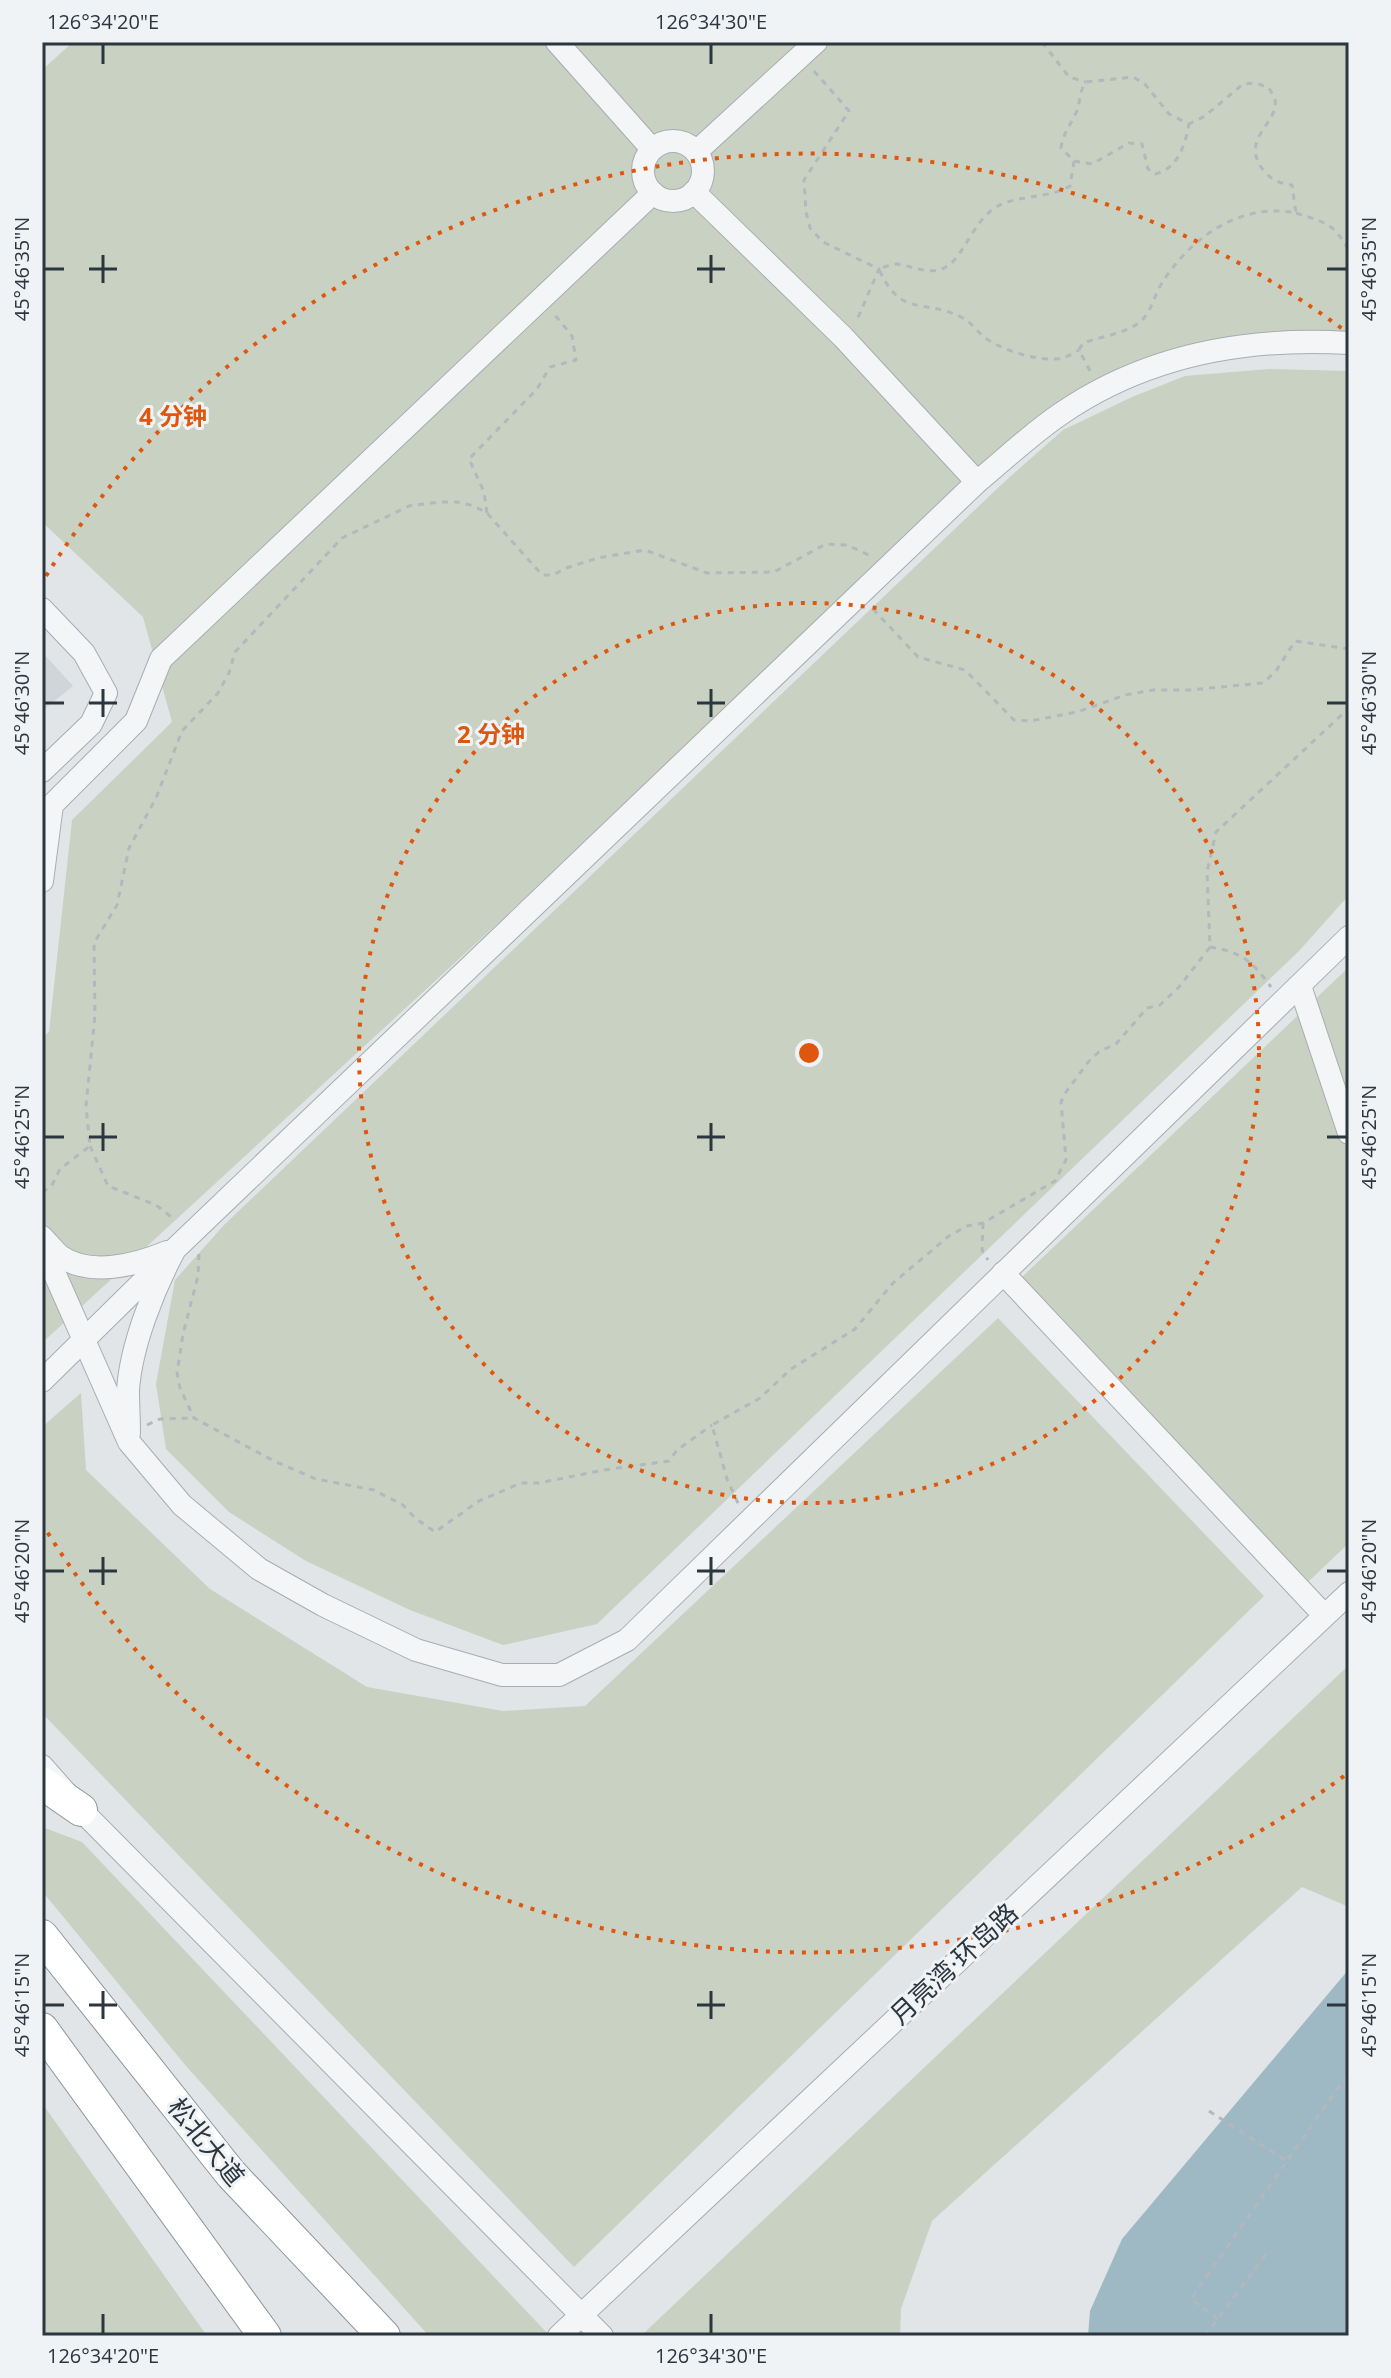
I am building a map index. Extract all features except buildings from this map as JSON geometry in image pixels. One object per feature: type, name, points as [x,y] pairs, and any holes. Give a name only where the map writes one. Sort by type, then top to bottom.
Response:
[{"type":"highway","points":[[42,1783],[81,1810]]},
{"type":"highway","points":[[42,1811],[81,1810]]},
{"type":"highway","name":"松北大道","points":[[42,1936],[231,2174],[384,2336]]},
{"type":"highway","points":[[42,2029],[265,2336]]},
{"type":"street","points":[[557,42],[652,149]]},
{"type":"street","points":[[696,152],[808,49]]},
{"type":"street","points":[[680,142],[696,152],[703,170],[702,180],[694,192],[681,200],[671,201],[653,193],[643,176],[646,157],[652,149],[660,144],[680,142]]},
{"type":"street","points":[[694,192],[843,337],[977,482]]},
{"type":"street","points":[[42,881],[52,805],[136,721],[161,659],[653,193]]},
{"type":"street","points":[[42,1381],[184,1241],[977,482],[1062,413],[1125,377],[1192,353],[1267,344],[1349,343]]},
{"type":"street","points":[[42,609],[84,653],[106,693],[91,724],[42,771]]},
{"type":"street","points":[[42,1245],[129,1437],[182,1505],[259,1569],[323,1605],[416,1650],[502,1675],[559,1675],[627,1640],[1349,937]]},
{"type":"street","points":[[1300,986],[1349,1133]]},
{"type":"street","points":[[42,1237],[60,1256],[83,1266],[141,1263],[184,1241]]},
{"type":"street","points":[[129,1437],[128,1387],[140,1335],[157,1283],[184,1241]]},
{"type":"street","points":[[1003,1273],[1324,1615]]},
{"type":"street","name":"月亮湾·环岛路","points":[[559,2336],[1349,1593]]},
{"type":"street","points":[[42,1766],[81,1810],[602,2336]]},
{"type":"path","points":[[1042,42],[1069,77],[1086,82],[1133,77],[1145,84],[1169,114],[1189,124]]},
{"type":"path","points":[[808,49],[849,111],[804,180],[803,194],[810,228],[823,242],[879,269],[886,285],[898,297],[911,305],[960,316],[974,325],[982,336],[1006,350],[1061,359],[1079,350],[1083,343],[1133,327],[1145,318],[1167,275],[1213,229],[1261,210],[1277,209],[1323,222],[1339,232],[1349,251]]},
{"type":"path","points":[[1086,82],[1080,90],[1076,114],[1063,135],[1061,148],[1074,161],[1092,164],[1129,143],[1142,144],[1148,169],[1155,174],[1165,172],[1179,154],[1189,124]]},
{"type":"path","points":[[1189,124],[1205,116],[1243,84],[1256,83],[1269,88],[1275,100],[1272,116],[1261,129],[1256,147],[1257,158],[1265,173],[1282,184],[1292,185],[1296,213]]},
{"type":"path","points":[[843,337],[858,319],[879,269],[894,264],[929,271],[945,268],[957,256],[975,226],[997,206],[1056,194],[1070,186],[1074,161]]},
{"type":"path","points":[[487,513],[484,492],[469,459],[537,389],[550,367],[576,360],[572,336],[540,297]]},
{"type":"path","points":[[1079,350],[1100,391]]},
{"type":"path","points":[[194,1418],[180,1388],[177,1373],[198,1276],[199,1248],[184,1241],[156,1205],[108,1186],[90,1146],[86,1106],[95,1015],[94,943],[117,905],[129,848],[156,798],[182,731],[218,693],[229,673],[235,652],[342,538],[409,506],[457,502],[474,506],[487,513],[542,575],[553,575],[598,558],[645,550],[707,573],[774,572],[826,544],[847,545],[888,567]]},
{"type":"path","points":[[859,595],[918,657],[965,670],[1014,720],[1053,717],[1125,695],[1153,690],[1263,683],[1276,671],[1295,641],[1349,649]]},
{"type":"path","points":[[129,1437],[160,1419],[194,1418],[274,1461],[316,1479],[362,1487],[388,1496],[435,1532],[479,1501],[521,1483],[539,1483],[669,1461],[677,1450],[712,1425],[760,1398],[791,1369],[855,1329],[893,1283],[949,1236],[967,1226],[983,1223],[1055,1181],[1066,1160],[1061,1102],[1066,1092],[1089,1061],[1100,1051],[1116,1044],[1147,1008],[1160,1005],[1179,987],[1210,947],[1207,872],[1216,832],[1349,708]]},
{"type":"path","points":[[1210,947],[1228,950],[1250,960],[1282,1002]]},
{"type":"path","points":[[42,1192],[51,1187],[60,1169],[90,1146]]},
{"type":"path","points":[[983,1223],[982,1250],[1003,1273]]},
{"type":"path","points":[[712,1425],[727,1479],[750,1520]]},
{"type":"path","points":[[1218,2319],[1191,2299],[1342,2082],[1349,2077]]},
{"type":"path","points":[[1209,2111],[1288,2162]]},
{"type":"path","points":[[1205,2336],[1269,2250]]},
{"type":"shaded area","points":[[73,42],[1349,42],[1349,334],[1319,334],[1067,399],[42,1343],[42,1038],[49,1032],[72,820],[172,722],[143,617],[42,522],[42,70]]},
{"type":"shaded area","points":[[1269,369],[1349,371],[1349,895],[1299,951],[597,1624],[503,1645],[410,1610],[306,1561],[229,1512],[166,1449],[156,1384],[175,1280],[224,1225],[1002,484],[1063,430],[1185,376]]},
{"type":"shaded area","points":[[42,652],[73,686],[42,711]]},
{"type":"shaded area","points":[[1349,967],[1349,1543],[1308,1582],[1021,1278]]},
{"type":"shaded area","points":[[998,1318],[1264,1596],[574,2267],[42,1713],[42,1427],[81,1393],[86,1470],[210,1589],[367,1687],[503,1711],[585,1706]]},
{"type":"shaded area","points":[[1349,1665],[1349,1907],[1302,1887],[932,2221],[901,2309],[900,2336],[647,2336],[644,2333]]},
{"type":"shaded area","points":[[45,1828],[82,1842],[550,2336],[429,2336],[186,2066],[42,1891],[42,1832]]},
{"type":"shaded area","points":[[42,2103],[207,2336],[42,2336]]},
{"type":"water","points":[[1349,1969],[1349,2336],[1088,2336],[1090,2311],[1122,2239]]}]
